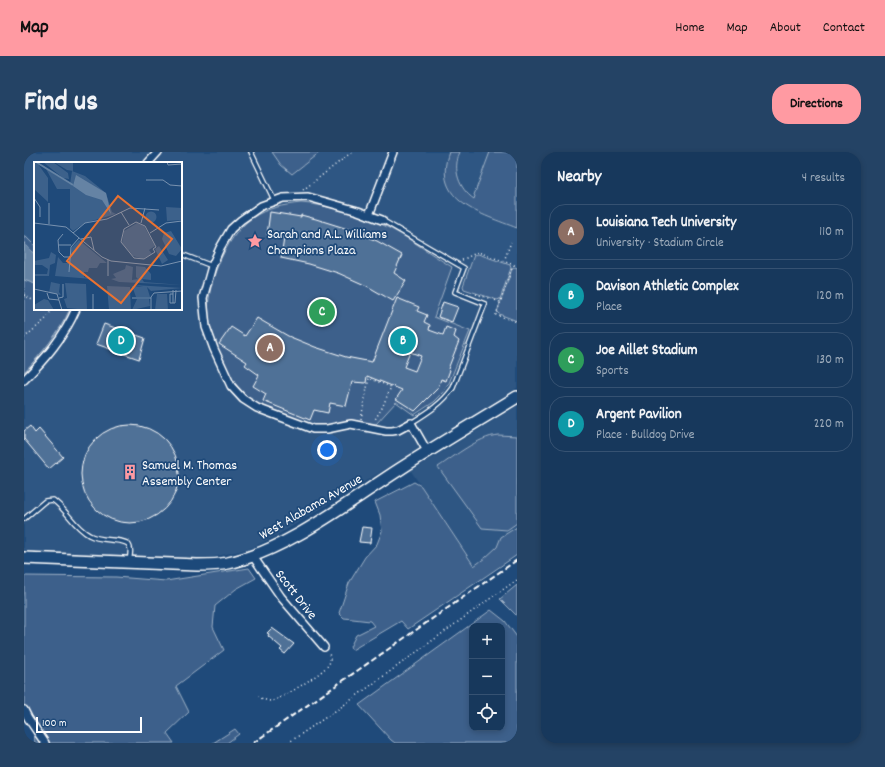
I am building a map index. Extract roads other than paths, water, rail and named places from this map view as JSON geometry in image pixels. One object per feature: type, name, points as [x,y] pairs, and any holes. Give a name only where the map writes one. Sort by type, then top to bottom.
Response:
[{"type":"main road","name":"West Alabama Avenue","points":[[24,558],[214,565],[227,563],[252,555],[284,541],[304,530],[427,451],[517,397]]},
{"type":"street","points":[[149,162],[158,152]]},
{"type":"street","points":[[369,215],[393,152]]},
{"type":"street","points":[[382,220],[308,196],[274,200],[250,212],[231,229],[212,266],[204,298],[206,327],[214,349],[231,386],[249,403],[264,411],[313,429],[327,429],[351,424],[392,431],[398,430],[411,423],[427,451]]},
{"type":"street","points":[[24,380],[50,352],[66,329],[76,310]]},
{"type":"street","name":"Scott Drive","points":[[252,555],[282,597],[324,647]]},
{"type":"street","points":[[24,710],[45,743]]},
{"type":"lane","points":[[252,152],[274,200]]},
{"type":"lane","points":[[382,220],[464,268],[455,292],[485,304],[449,393],[433,408],[411,423]]},
{"type":"lane","points":[[182,254],[212,266]]},
{"type":"lane","points":[[24,519],[45,501],[53,500],[88,535],[98,539],[123,541],[128,544],[130,549],[129,563]]},
{"type":"railway","points":[[253,743],[517,560]]},
{"type":"place","name":"Sarah and A.L. Williams Champions Plaza","points":[[255,241]]},
{"type":"place","name":"Joe Aillet Stadium","points":[[322,312]]},
{"type":"place","name":"Argent Pavilion","points":[[121,341]]},
{"type":"place","name":"Davison Athletic Complex","points":[[403,341]]},
{"type":"place","name":"Louisiana Tech University","points":[[270,348]]},
{"type":"place","name":"Samuel M. Thomas Assembly Center","points":[[130,472]]}]
